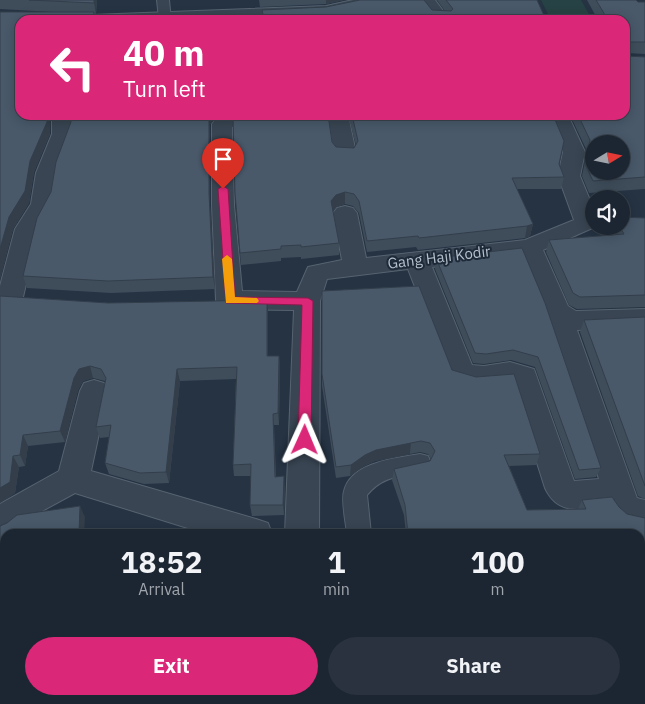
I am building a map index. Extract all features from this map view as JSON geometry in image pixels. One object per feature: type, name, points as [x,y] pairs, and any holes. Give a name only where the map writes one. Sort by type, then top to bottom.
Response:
[{"type":"street","points":[[327,15],[376,0]]},
{"type":"street","points":[[426,0],[437,15]]},
{"type":"street","points":[[104,13],[128,15]]},
{"type":"street","points":[[38,299],[5,297],[27,229],[42,204],[47,172],[62,134],[62,120]]},
{"type":"street","points":[[247,120],[230,121],[222,124],[223,205],[220,301],[308,301],[302,529]]},
{"type":"street","points":[[339,120],[345,153]]},
{"type":"street","name":"Gang Haji Kodir","points":[[308,301],[317,273],[529,247],[587,224],[569,176],[574,152],[560,120]]},
{"type":"street","points":[[345,213],[356,267]]},
{"type":"street","points":[[529,247],[557,312],[623,505],[631,514],[645,514]]},
{"type":"street","points":[[417,260],[462,372],[467,377],[514,373],[524,377],[561,488],[565,493],[570,495],[619,491]]},
{"type":"street","points":[[557,312],[571,321],[645,318]]},
{"type":"street","points":[[72,479],[94,392]]},
{"type":"street","points":[[0,522],[22,506],[72,479],[239,529]]},
{"type":"lane","points":[[163,0],[165,15]]},
{"type":"lane","points":[[359,529],[355,492],[364,480],[375,472],[420,462]]},
{"type":"green space","points":[[541,0],[581,0],[589,15],[548,15]]},
{"type":"building","points":[[29,0],[94,0],[94,3]]},
{"type":"building","points":[[360,0],[424,0],[432,10],[451,11],[453,9],[446,0],[537,0],[544,15],[263,15],[262,10],[326,7]]},
{"type":"building","points":[[596,0],[636,0],[638,2],[645,2],[645,42],[630,42],[630,15],[605,15]]},
{"type":"building","points":[[0,12],[94,12],[94,15],[15,15],[15,120],[47,120],[47,122],[30,161],[25,191],[9,217],[0,249]]},
{"type":"building","points":[[630,56],[645,57],[645,177],[630,178],[630,135],[588,135],[580,120],[630,120]]},
{"type":"building","points":[[71,120],[209,120],[209,193],[213,277],[108,281],[23,276],[37,218],[51,192],[56,162]]},
{"type":"building","points":[[233,120],[329,120],[332,142],[336,147],[354,148],[358,141],[353,120],[555,120],[564,141],[559,164],[564,177],[512,178],[533,224],[527,226],[419,238],[418,236],[367,241],[359,201],[354,194],[345,192],[336,195],[331,201],[339,243],[301,247],[301,245],[281,246],[281,249],[240,253],[235,193]]},
{"type":"building","points":[[630,217],[645,218],[645,295],[580,297],[573,293],[549,240],[630,235]]},
{"type":"building","points":[[522,248],[545,303],[601,468],[579,470],[538,357],[513,350],[486,354],[475,353],[436,258]]},
{"type":"building","points":[[419,286],[452,370],[476,377],[514,374],[540,454],[504,455],[527,510],[586,509],[582,500],[612,497],[627,514],[645,518],[645,529],[407,529],[405,505],[394,469],[430,461],[435,451],[430,443],[421,441],[376,450],[351,465],[336,467],[322,374],[322,291]]},
{"type":"building","points":[[0,296],[108,303],[267,300],[267,356],[279,356],[278,413],[273,414],[275,477],[284,476],[283,505],[250,505],[251,464],[233,465],[237,367],[177,369],[166,472],[140,473],[105,463],[111,425],[96,427],[106,378],[101,369],[90,366],[79,369],[74,378],[60,431],[23,435],[20,455],[13,456],[10,482],[0,488]]},
{"type":"building","points":[[645,317],[645,486],[584,320]]},
{"type":"building","points":[[80,506],[79,529],[0,529],[0,526],[17,515]]},
{"type":"slow traffic","points":[[227,259],[230,300],[254,301]]},
{"type":"route","points":[[223,189],[230,300],[308,301],[305,440]]}]
